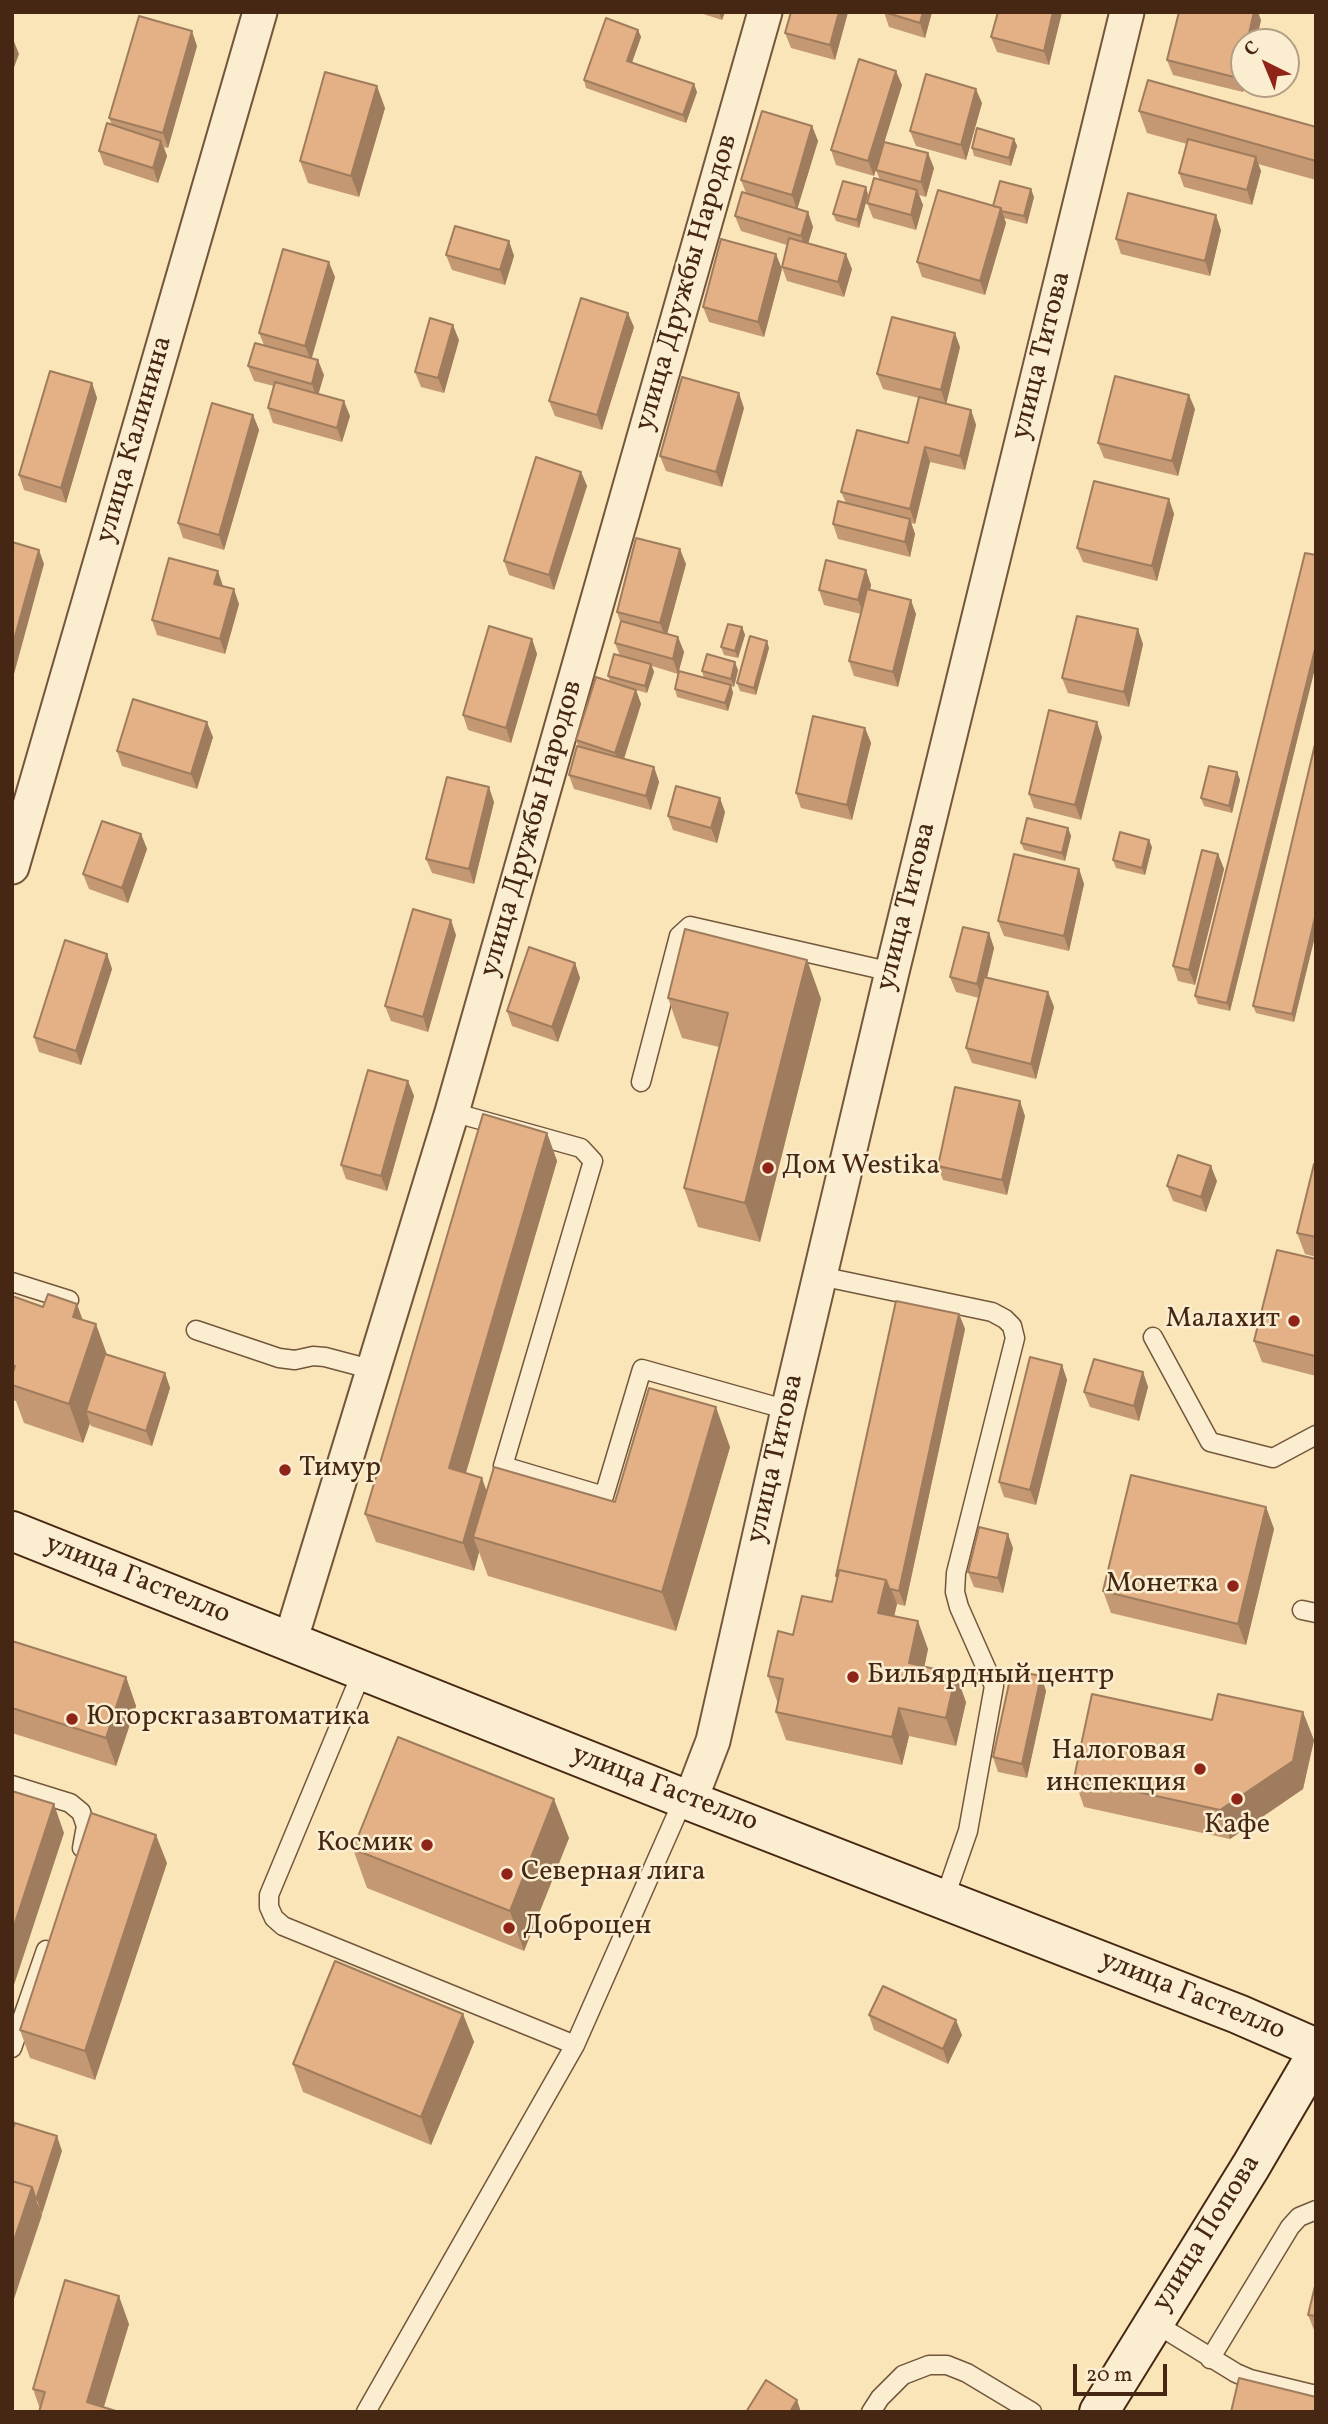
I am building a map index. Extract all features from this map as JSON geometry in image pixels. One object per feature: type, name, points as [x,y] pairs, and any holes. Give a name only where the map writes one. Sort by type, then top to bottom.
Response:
[{"type":"street","name":"улица Калинина","points":[[12,867],[260,12]]},
{"type":"street","name":"улица Дружбы Народов","points":[[290,1642],[452,1112],[765,12]]},
{"type":"street","name":"улица Титова","points":[[687,1800],[713,1741],[892,972],[1127,12]]},
{"type":"street","name":"улица Гастелло","points":[[12,1531],[362,1672],[1238,2014],[1316,2048]]},
{"type":"street","name":"улица Попова","points":[[1099,2412],[1251,2166],[1316,2055]]},
{"type":"lane","points":[[641,1082],[678,936],[690,926],[892,972]]},
{"type":"lane","points":[[452,1112],[581,1148],[593,1161],[503,1466],[604,1496],[642,1369],[788,1410]]},
{"type":"lane","points":[[820,1276],[992,1312],[1012,1326],[1015,1338],[956,1573],[955,1592],[959,1607],[994,1686],[968,1831],[944,1900]]},
{"type":"lane","points":[[12,1282],[69,1300]]},
{"type":"lane","points":[[196,1330],[279,1358],[295,1360],[313,1356],[325,1357],[374,1370]]},
{"type":"lane","points":[[1153,1337],[1210,1442],[1273,1458],[1316,1435]]},
{"type":"lane","points":[[362,1672],[269,1895],[269,1907],[274,1918],[283,1926],[575,2045]]},
{"type":"lane","points":[[12,1785],[70,1803],[81,1812],[86,1826],[85,1840],[75,1866]]},
{"type":"lane","points":[[366,2412],[575,2045],[687,1800]]},
{"type":"lane","points":[[12,2048],[53,1931]]},
{"type":"lane","points":[[1210,2358],[1290,2227],[1299,2217],[1316,2210]]},
{"type":"lane","points":[[1153,2322],[1210,2358],[1250,2379],[1316,2395]]},
{"type":"lane","points":[[871,2412],[880,2398],[903,2375],[929,2365],[947,2365],[967,2373],[1032,2412]]},
{"type":"building","points":[[791,12],[839,12],[830,45],[785,33]]},
{"type":"building","points":[[884,12],[923,12],[920,23]]},
{"type":"building","points":[[998,12],[1053,12],[1044,51],[991,37]]},
{"type":"building","points":[[1179,12],[1254,12],[1250,28],[1230,28],[1230,76],[1167,60]]},
{"type":"building","points":[[139,16],[192,31],[163,133],[109,118]]},
{"type":"building","points":[[606,18],[638,30],[627,61],[694,84],[683,115],[584,80]]},
{"type":"building","points":[[859,59],[896,71],[868,161],[831,150]]},
{"type":"building","points":[[325,72],[377,86],[351,176],[300,161]]},
{"type":"building","points":[[926,74],[976,89],[961,145],[910,131]]},
{"type":"building","points":[[1148,80],[1316,127],[1316,161],[1139,111]]},
{"type":"building","points":[[762,111],[812,126],[792,195],[741,180]]},
{"type":"building","points":[[107,123],[161,141],[153,168],[99,151]]},
{"type":"building","points":[[977,128],[1014,139],[1009,158],[972,148]]},
{"type":"building","points":[[1188,139],[1256,157],[1247,190],[1179,173]]},
{"type":"building","points":[[884,142],[928,153],[921,182],[876,170]]},
{"type":"building","points":[[874,178],[917,190],[911,215],[867,203]]},
{"type":"building","points":[[843,181],[866,187],[857,220],[833,214]]},
{"type":"building","points":[[1000,181],[1031,189],[1024,216],[1001,211],[1001,208],[993,206]]},
{"type":"building","points":[[938,190],[1001,208],[980,281],[917,262]]},
{"type":"building","points":[[742,192],[808,212],[801,236],[735,216]]},
{"type":"building","points":[[1128,193],[1216,215],[1205,261],[1116,239]]},
{"type":"building","points":[[455,226],[509,241],[500,270],[446,255]]},
{"type":"building","points":[[789,238],[846,254],[838,282],[782,267]]},
{"type":"building","points":[[721,239],[776,254],[758,322],[703,307]]},
{"type":"building","points":[[283,249],[329,262],[305,346],[259,333]]},
{"type":"building","points":[[581,298],[628,313],[597,415],[549,401]]},
{"type":"building","points":[[892,317],[955,333],[941,390],[877,374]]},
{"type":"building","points":[[430,318],[453,325],[438,378],[415,372]]},
{"type":"building","points":[[255,343],[318,360],[312,384],[248,366]]},
{"type":"building","points":[[50,371],[92,383],[61,488],[19,475]]},
{"type":"building","points":[[1115,376],[1189,395],[1172,461],[1098,443]]},
{"type":"building","points":[[682,377],[739,393],[716,472],[660,456]]},
{"type":"building","points":[[275,382],[344,401],[337,428],[268,408]]},
{"type":"building","points":[[919,397],[971,410],[960,456],[925,447],[910,509],[841,492],[857,430],[908,443]]},
{"type":"building","points":[[212,403],[253,415],[219,535],[178,523]]},
{"type":"building","points":[[536,457],[581,472],[549,575],[504,561]]},
{"type":"building","points":[[1094,481],[1169,499],[1152,566],[1077,548]]},
{"type":"building","points":[[838,501],[910,519],[905,542],[833,524]]},
{"type":"building","points":[[636,538],[680,549],[660,623],[617,612]]},
{"type":"building","points":[[12,542],[39,550],[12,647]]},
{"type":"building","points":[[1305,553],[1316,555],[1316,645],[1227,1003],[1195,996]]},
{"type":"building","points":[[169,558],[218,571],[214,584],[234,589],[220,639],[152,620]]},
{"type":"building","points":[[826,560],[866,570],[858,600],[819,590]]},
{"type":"building","points":[[867,589],[911,600],[893,672],[849,661]]},
{"type":"building","points":[[1077,616],[1138,629],[1124,692],[1062,678]]},
{"type":"building","points":[[621,621],[678,637],[673,659],[615,643]]},
{"type":"building","points":[[728,624],[742,627],[735,651],[721,647]]},
{"type":"building","points":[[489,626],[532,639],[506,728],[463,715]]},
{"type":"building","points":[[750,636],[767,641],[754,688],[737,683]]},
{"type":"building","points":[[614,654],[651,664],[645,686],[608,676]]},
{"type":"building","points":[[707,654],[735,662],[731,679],[702,671]]},
{"type":"building","points":[[679,671],[731,685],[725,703],[675,689]]},
{"type":"building","points":[[596,677],[636,690],[615,753],[576,740]]},
{"type":"building","points":[[133,699],[207,722],[191,774],[117,751]]},
{"type":"building","points":[[1049,710],[1097,722],[1075,805],[1029,794]]},
{"type":"building","points":[[813,716],[865,728],[847,805],[796,793]]},
{"type":"building","points":[[1316,740],[1316,913],[1292,1014],[1253,1006]]},
{"type":"building","points":[[577,746],[654,767],[646,796],[569,775]]},
{"type":"building","points":[[1209,766],[1237,772],[1229,806],[1201,798]]},
{"type":"building","points":[[447,777],[489,787],[469,869],[426,859]]},
{"type":"building","points":[[676,786],[720,798],[711,828],[668,816]]},
{"type":"building","points":[[1027,818],[1068,828],[1062,853],[1021,843]]},
{"type":"building","points":[[102,821],[141,834],[122,888],[83,874]]},
{"type":"building","points":[[1120,832],[1149,840],[1142,868],[1113,860]]},
{"type":"building","points":[[1202,850],[1218,854],[1189,970],[1173,966]]},
{"type":"building","points":[[1014,854],[1079,869],[1064,936],[998,921]]},
{"type":"building","points":[[413,909],[451,920],[423,1017],[385,1006]]},
{"type":"building","points":[[963,927],[989,933],[977,984],[950,977]]},
{"type":"building","points":[[685,929],[807,960],[745,1203],[684,1188],[728,1013],[668,998]]},
{"type":"building","points":[[65,940],[107,954],[76,1051],[34,1037]]},
{"type":"building","points":[[529,947],[575,963],[552,1027],[507,1011]]},
{"type":"building","points":[[984,977],[1048,992],[1031,1064],[966,1048]]},
{"type":"building","points":[[368,1070],[408,1081],[381,1176],[341,1165]]},
{"type":"building","points":[[955,1087],[1020,1101],[1002,1180],[938,1166]]},
{"type":"building","points":[[483,1114],[547,1133],[449,1468],[482,1478],[463,1543],[365,1514]]},
{"type":"building","points":[[1178,1155],[1211,1166],[1201,1197],[1167,1186]]},
{"type":"building","points":[[1316,1164],[1316,1237],[1297,1233]]},
{"type":"building","name":"Малахит","points":[[1277,1250],[1316,1259],[1315,1356],[1254,1341]]},
{"type":"building","points":[[48,1294],[77,1304],[73,1317],[96,1324],[69,1404],[12,1385],[15,1366],[12,1365],[12,1296],[43,1307]]},
{"type":"building","points":[[896,1301],[959,1314],[899,1591],[891,1589],[891,1593],[886,1580],[839,1570],[836,1576]]},
{"type":"building","points":[[105,1354],[165,1373],[146,1431],[86,1411]]},
{"type":"building","points":[[1030,1357],[1062,1365],[1030,1490],[999,1482]]},
{"type":"building","points":[[1094,1359],[1143,1372],[1134,1406],[1084,1392]]},
{"type":"building","points":[[649,1388],[716,1407],[662,1592],[473,1537],[494,1467],[615,1502]]},
{"type":"building","points":[[1131,1475],[1266,1507],[1238,1624],[1103,1591]]},
{"type":"building","points":[[979,1527],[1008,1534],[998,1578],[968,1572]]},
{"type":"building","name":"Бильярдный центр","points":[[839,1570],[886,1580],[878,1613],[918,1621],[909,1663],[956,1674],[946,1718],[899,1708],[892,1737],[776,1712],[783,1679],[768,1676],[778,1631],[793,1635],[802,1596],[832,1602]]},
{"type":"building","points":[[12,1641],[126,1677],[106,1738],[12,1708]]},
{"type":"building","points":[[1012,1670],[1041,1676],[1022,1764],[993,1757]]},
{"type":"building","name":"Налоговая инспекция","points":[[1092,1694],[1212,1720],[1218,1694],[1303,1712],[1293,1761],[1220,1810],[1074,1778]]},
{"type":"building","points":[[398,1737],[554,1799],[510,1911],[353,1849]]},
{"type":"building","points":[[12,1791],[54,1804],[12,1932]]},
{"type":"building","points":[[91,1813],[156,1835],[85,2051],[20,2030]]},
{"type":"building","points":[[335,1961],[463,2014],[421,2117],[293,2064]]},
{"type":"building","points":[[883,1986],[956,2020],[943,2049],[869,2015]]},
{"type":"building","points":[[15,2123],[57,2136],[36,2200],[32,2187],[12,2181],[12,2131]]},
{"type":"building","points":[[12,2181],[32,2187],[12,2246]]},
{"type":"building","points":[[65,2280],[119,2296],[87,2402],[119,2412],[39,2412],[45,2392],[33,2389]]},
{"type":"building","points":[[1316,2282],[1316,2316],[1308,2315]]},
{"type":"building","points":[[1239,2378],[1316,2397],[1316,2412],[1231,2412]]},
{"type":"building","points":[[766,2380],[797,2400],[790,2412],[746,2412]]},
{"type":"place","name":"Дом Westika","points":[[768,1168]]},
{"type":"place","name":"Малахит","points":[[1294,1321]]},
{"type":"place","name":"Тимур","points":[[285,1470]]},
{"type":"place","name":"Монетка","points":[[1233,1586]]},
{"type":"place","name":"Бильярдный центр","points":[[853,1677]]},
{"type":"place","name":"Югорскгазавтоматика","points":[[72,1719]]},
{"type":"place","name":"Налоговая инспекция","points":[[1200,1769]]},
{"type":"place","name":"Кафе","points":[[1237,1799]]},
{"type":"place","name":"Космик","points":[[427,1845]]},
{"type":"place","name":"Северная лига","points":[[507,1874]]},
{"type":"place","name":"Доброцен","points":[[509,1928]]}]
